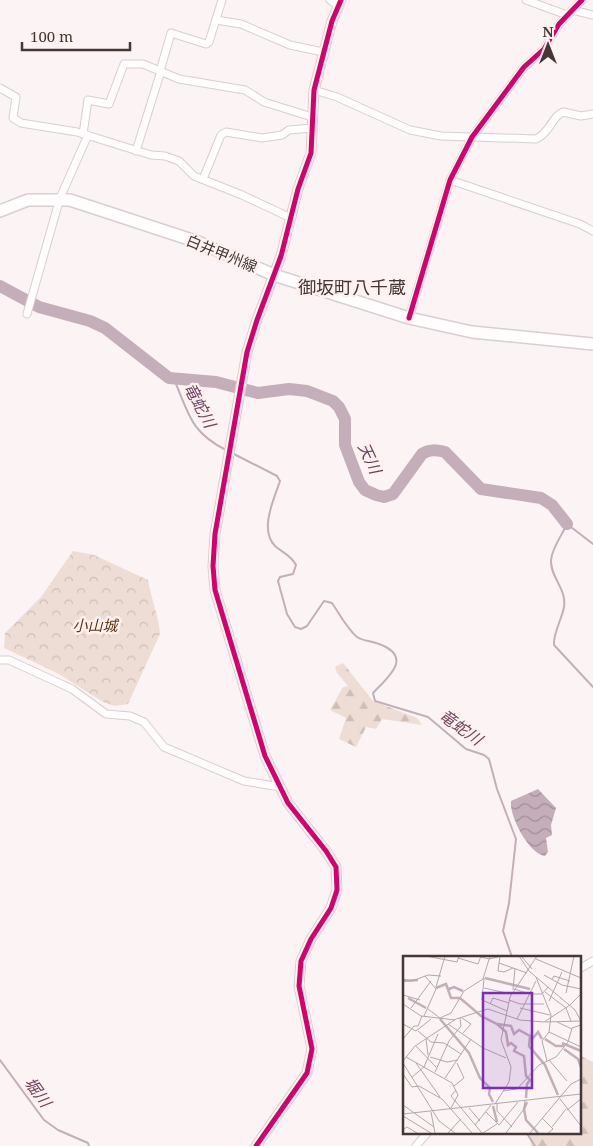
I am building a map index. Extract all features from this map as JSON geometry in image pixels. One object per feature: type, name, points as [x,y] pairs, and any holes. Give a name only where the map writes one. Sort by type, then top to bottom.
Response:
[{"type":"main road","name":"白井甲州線","points":[[0,211],[28,200],[60,198],[108,211],[198,242],[274,275],[409,318],[472,332],[593,344]]},
{"type":"street","points":[[136,151],[171,34],[206,44],[210,42],[222,0]]},
{"type":"street","points":[[526,0],[570,12],[593,15]]},
{"type":"street","points":[[409,318],[450,180],[472,137],[524,67],[544,49],[559,24],[582,0]]},
{"type":"street","points":[[256,1146],[307,1072],[312,1049],[299,986],[301,961],[311,939],[331,908],[337,890],[336,867],[326,851],[288,803],[265,756],[215,590],[213,551],[242,378],[257,320],[274,275],[298,189],[311,153],[314,90],[336,2]]},
{"type":"street","points":[[216,20],[241,24],[290,45],[323,52]]},
{"type":"street","points":[[27,314],[60,198],[85,135],[88,100],[109,104],[124,64],[143,64],[179,79],[245,90],[264,102],[312,117]]},
{"type":"street","points":[[0,88],[16,97],[14,118],[21,123],[85,135],[136,151],[179,161],[194,176],[242,195],[291,218]]},
{"type":"street","points":[[314,90],[337,97],[410,130],[441,136],[536,139],[544,135],[559,114],[563,112],[581,116],[593,114]]},
{"type":"street","points":[[202,179],[221,135],[226,132],[262,138],[282,135],[289,130],[312,128]]},
{"type":"street","points":[[450,180],[580,224],[593,231]]},
{"type":"street","points":[[0,660],[10,660],[72,689],[106,714],[130,716],[144,722],[164,746],[244,780],[259,785],[280,787]]},
{"type":"street","points":[[580,969],[593,961]]},
{"type":"street","points":[[416,1146],[426,1134]]},
{"type":"green space","name":"小山城","points":[[73,551],[94,555],[148,580],[160,634],[128,704],[115,706],[103,702],[59,674],[4,648],[5,633],[41,597]]},
{"type":"green space","points":[[343,663],[373,701],[417,718],[422,725],[382,719],[376,729],[366,727],[356,747],[339,739],[346,718],[330,710],[343,687],[348,686],[337,673],[335,667]]},
{"type":"green space","points":[[580,1056],[593,1062],[593,1146],[531,1146],[529,1134],[580,1134]]},
{"type":"water","points":[[538,789],[556,808],[551,825],[552,835],[546,838],[548,852],[545,856],[539,854],[527,842],[513,816],[511,808],[511,801]]},
{"type":"waterway","name":"天川","points":[[0,286],[39,307],[90,321],[105,328],[169,378],[216,382],[258,393],[289,389],[307,391],[333,401],[339,407],[345,419],[345,445],[359,482],[365,490],[376,495],[384,497],[393,494],[422,454],[430,451],[439,451],[445,452],[481,489],[541,498],[552,505],[567,524]]},
{"type":"waterway","name":"竜蛇川","points":[[173,377],[187,411],[197,428],[204,436],[226,450]]},
{"type":"waterway","name":"竜蛇川","points":[[232,453],[277,476],[280,481],[269,514],[268,532],[275,546],[289,556],[296,565],[293,574],[280,577],[278,581],[287,614],[295,627],[301,629],[307,626],[324,601],[332,603],[353,634],[379,644],[389,649],[395,655],[395,667],[391,674],[373,693],[375,701],[428,717],[466,749],[484,755],[489,759],[497,789],[516,839],[509,903],[503,931],[512,956]]},
{"type":"waterway","name":"天川","points":[[593,544],[567,524],[555,546],[551,560],[551,566],[564,601],[554,645],[593,687]]},
{"type":"waterway","name":"堀川","points":[[0,1060],[44,1120],[58,1130],[88,1143],[89,1146]]},
{"type":"waterway","name":"竜蛇川","points":[[527,1134],[535,1146]]},
{"type":"cycle path","points":[[256,1146],[307,1073],[312,1049],[299,986],[301,961],[311,939],[331,908],[337,890],[336,867],[326,851],[288,803],[265,756],[215,590],[213,566],[215,534],[247,352],[281,256],[298,189],[311,153],[314,90],[332,21],[341,0]]},
{"type":"cycle path","points":[[409,318],[450,180],[472,137],[524,67],[544,49],[559,24],[582,0]]},
{"type":"district","name":"御坂町八千蔵","points":[[352,287]]}]
